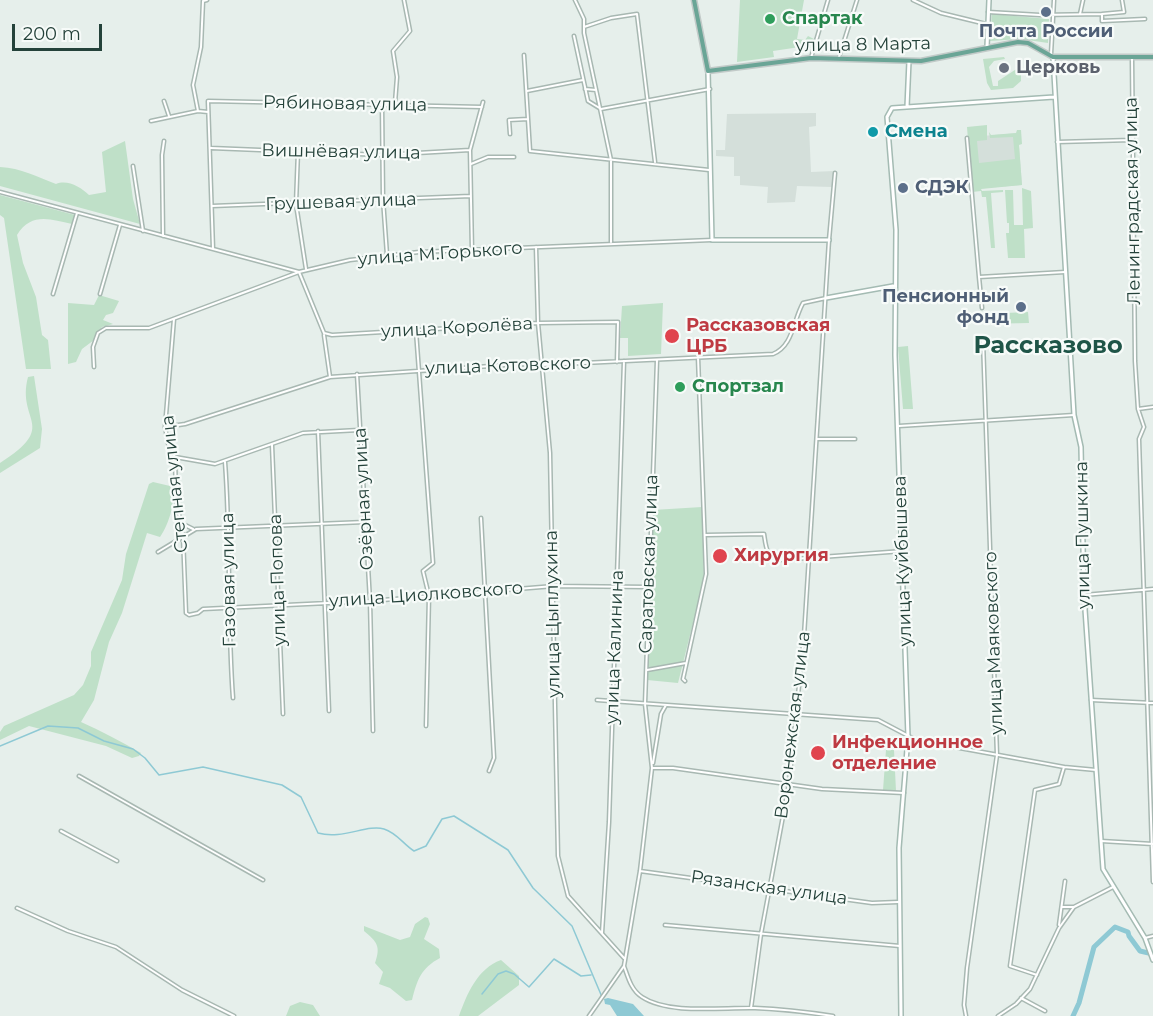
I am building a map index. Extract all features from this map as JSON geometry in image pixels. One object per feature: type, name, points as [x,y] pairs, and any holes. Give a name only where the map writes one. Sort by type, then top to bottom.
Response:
[{"type":"main road","points":[[694,0],[708,71]]},
{"type":"main road","name":"улица 8 Марта","points":[[708,71],[811,58],[929,60],[1018,42],[1028,43],[1052,57]]},
{"type":"main road","points":[[1052,57],[1153,57]]},
{"type":"main road","points":[[1059,57],[1070,58]]},
{"type":"street","points":[[198,111],[193,85],[201,47],[203,1],[207,0]]},
{"type":"street","points":[[395,103],[397,77],[393,51],[410,31],[404,0]]},
{"type":"street","points":[[575,0],[582,12],[611,160],[611,242]]},
{"type":"street","points":[[811,58],[828,0]]},
{"type":"street","points":[[839,58],[857,0]]},
{"type":"street","points":[[914,0],[941,13],[986,24]]},
{"type":"street","points":[[987,47],[986,24],[989,0]]},
{"type":"street","points":[[1052,57],[1054,0]]},
{"type":"street","points":[[1080,14],[1083,0]]},
{"type":"street","points":[[988,12],[1053,15],[1124,12],[1122,0]]},
{"type":"street","points":[[584,27],[610,18],[637,14],[655,163]]},
{"type":"street","points":[[1102,14],[1102,21],[1145,19]]},
{"type":"street","points":[[574,36],[588,101],[601,109],[710,89]]},
{"type":"street","points":[[524,55],[530,152],[709,170]]},
{"type":"street","name":"улица Пушкина","points":[[1052,57],[1074,415],[1081,447],[1084,595],[1103,869],[1145,938],[1153,960]]},
{"type":"street","name":"Ленинградская улица","points":[[1132,58],[1138,409],[1144,427],[1139,439],[1153,882]]},
{"type":"street","points":[[909,61],[907,107],[1054,97]]},
{"type":"street","points":[[708,71],[712,240]]},
{"type":"street","points":[[526,91],[583,80]]},
{"type":"street","points":[[585,89],[596,90]]},
{"type":"street","points":[[164,101],[168,116]]},
{"type":"street","name":"Рябиновая улица","points":[[208,112],[208,101],[339,105],[344,103],[395,103],[482,107]]},
{"type":"street","points":[[472,251],[470,150],[483,102]]},
{"type":"street","points":[[382,103],[383,200],[387,255]]},
{"type":"street","name":"улица Куйбышева","points":[[901,1016],[898,848],[908,737],[893,286],[896,275],[896,230],[886,117],[892,108],[907,107]]},
{"type":"street","points":[[151,121],[198,111],[208,112],[213,249]]},
{"type":"street","points":[[510,134],[509,120],[528,119]]},
{"type":"street","points":[[967,138],[982,308]]},
{"type":"street","points":[[1057,142],[1132,140]]},
{"type":"street","points":[[163,236],[162,155],[164,141]]},
{"type":"street","name":"Вишнёвая улица","points":[[211,148],[382,155],[470,150]]},
{"type":"street","points":[[298,151],[296,204],[306,269]]},
{"type":"street","points":[[470,164],[488,157],[514,157]]},
{"type":"street","points":[[133,166],[143,231]]},
{"type":"street","name":"Воронежская улица","points":[[752,1008],[761,934],[789,784],[809,559],[835,173]]},
{"type":"street","points":[[0,192],[299,272],[324,333],[330,377]]},
{"type":"street","name":"Грушевая улица","points":[[212,206],[471,196]]},
{"type":"street","points":[[53,294],[77,213]]},
{"type":"street","points":[[100,294],[120,225]]},
{"type":"street","name":"улица М.Горького","points":[[94,367],[93,347],[98,333],[106,328],[149,328],[306,269],[387,255],[611,242],[829,240]]},
{"type":"street","name":"улица Цыплухина","points":[[536,247],[538,323],[550,453],[558,856],[568,897],[624,958]]},
{"type":"street","points":[[979,277],[1065,272]]},
{"type":"street","points":[[826,298],[893,286]]},
{"type":"street","name":"улица Котовского","points":[[165,427],[185,424],[330,377],[520,364],[766,356],[777,352],[789,339],[803,303],[826,298]]},
{"type":"street","name":"Степная улица","points":[[174,319],[165,427],[169,448],[175,457],[183,536],[186,613]]},
{"type":"street","name":"улица Королёва","points":[[324,333],[332,335],[538,323],[618,322],[617,362]]},
{"type":"street","points":[[416,331],[433,563],[423,571],[429,596],[426,726]]},
{"type":"street","name":"улица Маяковского","points":[[966,1016],[964,1005],[967,969],[997,755],[983,340]]},
{"type":"street","points":[[685,681],[683,679],[686,663],[705,588],[706,535],[698,357]]},
{"type":"street","name":"Саратовская улица","points":[[652,768],[645,704],[657,360]]},
{"type":"street","name":"улица Калинина","points":[[602,933],[613,701],[624,361]]},
{"type":"street","name":"Озёрная улица","points":[[357,374],[370,600],[373,731]]},
{"type":"street","points":[[1138,409],[1153,407]]},
{"type":"street","points":[[899,426],[1074,415]]},
{"type":"street","points":[[175,457],[215,464],[303,433],[359,430]]},
{"type":"street","points":[[318,431],[329,711]]},
{"type":"street","points":[[817,439],[855,439]]},
{"type":"street","name":"улица Попова","points":[[272,445],[283,714]]},
{"type":"street","name":"Газовая улица","points":[[225,462],[230,527],[232,608],[230,654],[234,698]]},
{"type":"street","points":[[481,518],[494,758],[489,771]]},
{"type":"street","points":[[181,523],[189,529],[196,529],[320,522],[365,522]]},
{"type":"street","points":[[158,552],[196,529]]},
{"type":"street","points":[[706,535],[764,534],[767,552],[772,558],[780,560],[903,551]]},
{"type":"street","name":"улица Циолковского","points":[[186,613],[192,615],[203,609],[370,600],[554,586],[649,587]]},
{"type":"street","points":[[1084,595],[1153,590]]},
{"type":"street","points":[[646,670],[686,663]]},
{"type":"street","points":[[597,700],[878,720],[908,737],[1064,767],[1096,770]]},
{"type":"street","points":[[1091,700],[1153,703]]},
{"type":"street","name":"Саратовская улица","points":[[624,966],[640,871],[652,768],[661,714],[666,705]]},
{"type":"street","points":[[1037,975],[1010,966],[1035,790],[1059,784],[1064,767]]},
{"type":"street","points":[[652,768],[673,768],[822,789],[904,793]]},
{"type":"street","points":[[79,776],[262,880]]},
{"type":"street","points":[[61,831],[117,861]]},
{"type":"street","points":[[1101,841],[1152,844]]},
{"type":"street","name":"Рязанская улица","points":[[640,871],[872,903],[898,902]]},
{"type":"street","points":[[1059,927],[1065,881]]},
{"type":"street","points":[[999,1016],[1022,998],[1037,975],[1059,927],[1074,907],[1113,887]]},
{"type":"street","points":[[1061,906],[1074,907]]},
{"type":"street","points":[[17,908],[68,931],[116,947],[182,990],[234,1016]]},
{"type":"street","points":[[666,925],[900,946]]},
{"type":"street","points":[[1145,938],[1153,936]]},
{"type":"street","points":[[624,966],[632,987],[640,996],[651,1002],[698,1008],[752,1008],[833,1016]]},
{"type":"street","points":[[589,1016],[624,966]]},
{"type":"street","points":[[1022,998],[1045,1011]]},
{"type":"shaded area","points":[[816,113],[816,126],[809,127],[811,172],[834,171],[832,187],[797,186],[795,202],[767,203],[768,187],[740,185],[740,176],[734,176],[734,157],[716,156],[716,150],[725,150],[727,114]]},
{"type":"shaded area","points":[[1018,133],[1022,185],[974,189],[970,137]]},
{"type":"green space","name":"Спартак","points":[[740,0],[804,0],[797,39],[805,40],[808,36],[816,40],[814,46],[810,48],[802,44],[800,47],[773,51],[774,57],[737,62]]},
{"type":"green space","points":[[992,14],[1049,19],[1048,43],[1021,39],[990,41]]},
{"type":"green space","points":[[1004,57],[1005,59],[994,61],[989,67],[993,86],[998,86],[998,81],[1021,66],[1021,81],[1013,88],[991,90],[987,83],[983,59]]},
{"type":"green space","points":[[987,125],[987,140],[977,141],[979,163],[1015,159],[1013,137],[990,138],[989,132],[991,135],[1016,133],[1017,130],[1021,130],[1022,144],[1019,145],[1022,185],[981,189],[982,191],[1003,190],[1003,192],[991,193],[995,248],[991,248],[986,197],[982,197],[981,191],[972,192],[967,127]]},
{"type":"green space","points":[[125,141],[133,199],[140,224],[0,186],[0,167],[22,171],[56,184],[69,183],[89,195],[106,192],[102,152]]},
{"type":"green space","points":[[1022,188],[1031,191],[1033,228],[1024,229],[1025,258],[1008,258],[1006,233],[1009,233],[1009,223],[1007,223],[1005,190],[1013,190],[1014,225],[1023,225]]},
{"type":"green space","points":[[0,195],[75,215],[72,224],[49,219],[35,220],[22,228],[17,235],[23,263],[36,297],[42,335],[48,340],[51,369],[26,369],[4,218],[0,215]]},
{"type":"green space","points":[[99,295],[119,301],[113,313],[106,315],[103,320],[113,324],[102,327],[94,340],[82,349],[76,362],[68,364],[68,303],[94,305]]},
{"type":"green space","points":[[663,303],[661,354],[628,356],[628,338],[620,338],[622,306]]},
{"type":"green space","points":[[1028,312],[1029,323],[984,324],[983,314]]},
{"type":"green space","points":[[908,346],[913,409],[903,409],[898,347]]},
{"type":"green space","points":[[34,376],[42,429],[40,448],[0,473],[0,463],[28,440],[32,431],[26,392],[28,377]]},
{"type":"green space","points":[[153,482],[170,486],[173,498],[169,519],[160,537],[147,533],[122,613],[109,642],[94,700],[81,722],[141,753],[132,758],[106,746],[29,726],[0,740],[0,732],[4,726],[74,695],[83,685],[91,666],[91,652],[122,580],[126,554],[149,484]]},
{"type":"green space","points":[[702,507],[704,579],[678,683],[647,680],[653,510]]},
{"type":"green space","points":[[886,750],[894,750],[896,791],[883,790]]},
{"type":"green space","points":[[425,917],[428,918],[430,924],[424,939],[439,949],[440,958],[424,970],[412,1000],[406,1001],[390,988],[379,984],[383,972],[375,963],[378,948],[375,941],[364,931],[364,926],[400,940],[410,937],[415,924]]},
{"type":"green space","points":[[501,960],[519,976],[519,985],[478,1016],[459,1016],[469,991],[479,976],[485,969]]},
{"type":"green space","points":[[300,1002],[313,1005],[320,1016],[286,1016],[290,1006]]},
{"type":"water","points":[[604,999],[633,1004],[644,1016],[617,1016],[610,1005],[605,1004]]},
{"type":"waterway","points":[[0,746],[48,726],[78,728],[104,741],[133,749],[145,758],[159,775],[203,767],[282,785],[301,797],[318,833],[336,835],[370,828],[384,829],[393,833],[414,851],[426,846],[442,819],[454,816],[508,850],[533,888],[572,926],[602,997]]},
{"type":"waterway","points":[[1073,1016],[1079,1003],[1094,947],[1115,927],[1128,932],[1140,951],[1153,954]]},
{"type":"waterway","points":[[482,994],[498,974],[506,971],[514,974],[529,987],[554,959],[581,976],[591,975]]},
{"type":"place","name":"Почта России","points":[[1046,12]]},
{"type":"place","name":"Спартак","points":[[770,19]]},
{"type":"place","name":"Церковь","points":[[1004,68]]},
{"type":"place","name":"Смена","points":[[873,132]]},
{"type":"place","name":"СДЭК","points":[[903,188]]},
{"type":"place","name":"Пенсионный фонд","points":[[1021,307]]},
{"type":"place","name":"Рассказовская ЦРБ","points":[[672,336]]},
{"type":"place","name":"Спортзал","points":[[680,387]]},
{"type":"place","name":"Хирургия","points":[[720,556]]},
{"type":"place","name":"Инфекционное отделение","points":[[818,753]]},
{"type":"district","name":"Рассказово","points":[[1048,346]]}]
